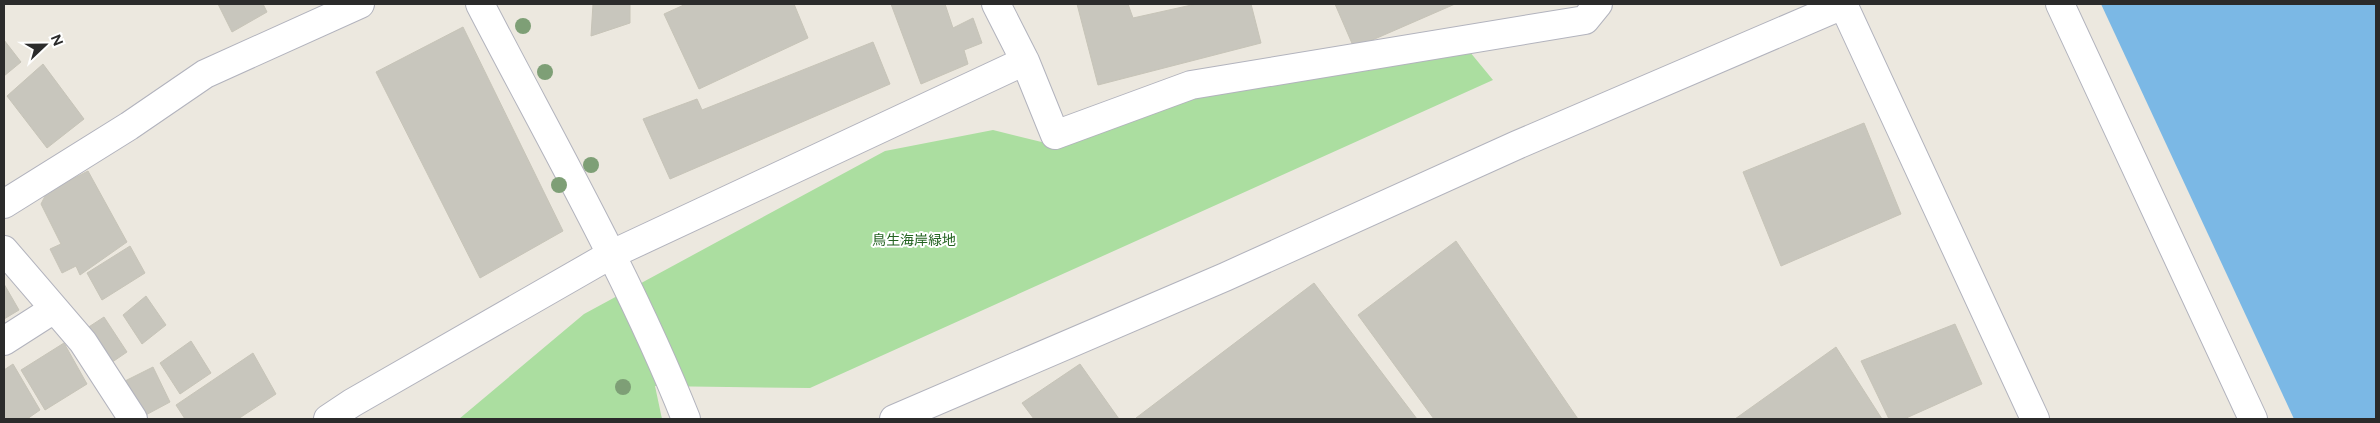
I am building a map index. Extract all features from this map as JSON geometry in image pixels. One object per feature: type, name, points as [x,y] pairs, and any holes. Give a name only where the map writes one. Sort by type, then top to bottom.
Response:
[{"type":"street","points":[[4,204],[129,126],[205,74],[360,4]]},
{"type":"street","points":[[480,4],[610,255],[662,363],[686,419]]},
{"type":"street","points":[[996,4],[1025,61],[1055,135],[1192,85],[1585,20],[1598,4]]},
{"type":"street","points":[[894,419],[1225,277],[1517,145],[1843,4],[2035,419]]},
{"type":"street","points":[[2060,4],[2253,419]]},
{"type":"street","points":[[328,419],[352,403],[610,255],[1025,61]]},
{"type":"street","points":[[4,250],[83,342],[133,419]]},
{"type":"street","points":[[4,341],[54,309]]},
{"type":"green space","name":"鳥生海岸緑地","points":[[1465,46],[1493,80],[810,388],[655,386],[662,419],[459,419],[584,314],[885,151],[993,130],[1058,146],[1201,90]]},
{"type":"water","points":[[2101,4],[2376,4],[2376,419],[2294,419]]},
{"type":"building","points":[[218,4],[263,4],[267,12],[232,32]]},
{"type":"building","points":[[593,4],[630,4],[630,23],[591,36]]},
{"type":"building","points":[[686,4],[794,4],[808,38],[699,89],[664,14]]},
{"type":"building","points":[[891,4],[945,4],[953,28],[973,18],[982,43],[964,50],[968,64],[921,84]]},
{"type":"building","points":[[1077,4],[1128,4],[1133,18],[1196,4],[1251,4],[1261,43],[1098,85]]},
{"type":"building","points":[[1335,4],[1455,4],[1354,48]]},
{"type":"building","points":[[463,27],[563,231],[480,278],[376,72]]},
{"type":"building","points":[[4,40],[21,62],[4,76]]},
{"type":"building","points":[[873,42],[890,84],[670,179],[643,119],[697,99],[702,110]]},
{"type":"building","points":[[43,64],[84,119],[47,148],[7,96]]},
{"type":"building","points":[[1864,123],[1901,214],[1781,266],[1743,172]]},
{"type":"building","points":[[88,171],[127,242],[80,275],[76,266],[62,273],[50,249],[61,244],[41,204],[47,192]]},
{"type":"building","points":[[1456,241],[1578,419],[1434,419],[1358,315]]},
{"type":"building","points":[[130,246],[145,273],[102,300],[87,273]]},
{"type":"building","points":[[1314,283],[1417,419],[1136,418]]},
{"type":"building","points":[[4,284],[19,310],[4,319]]},
{"type":"building","points":[[146,296],[166,325],[142,344],[123,315]]},
{"type":"building","points":[[104,317],[127,352],[105,367],[81,332]]},
{"type":"building","points":[[1955,324],[1982,384],[1904,419],[1889,419],[1861,361]]},
{"type":"building","points":[[191,341],[211,373],[180,394],[160,363]]},
{"type":"building","points":[[64,343],[87,384],[45,410],[21,370]]},
{"type":"building","points":[[1836,347],[1882,419],[1735,419]]},
{"type":"building","points":[[253,353],[276,394],[238,419],[185,419],[176,405]]},
{"type":"building","points":[[13,364],[40,410],[27,419],[4,419],[4,370]]},
{"type":"building","points":[[1080,364],[1119,419],[1034,419],[1022,403]]},
{"type":"building","points":[[153,367],[170,402],[142,417],[123,382]]}]
